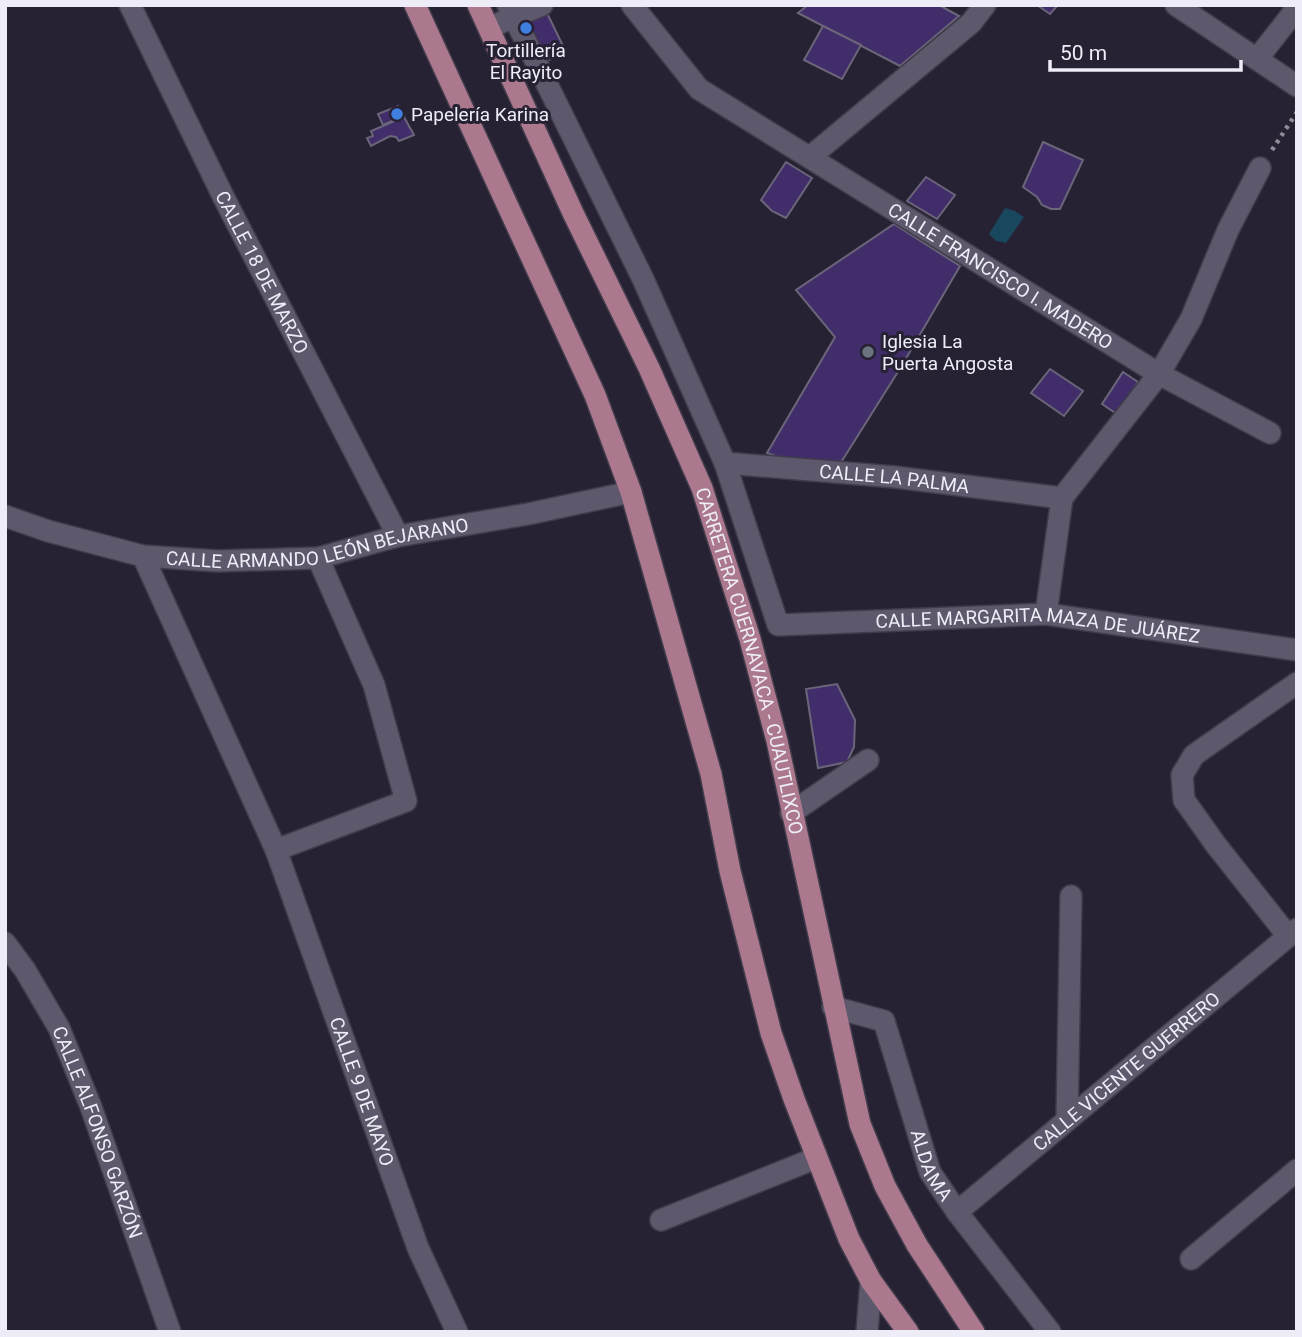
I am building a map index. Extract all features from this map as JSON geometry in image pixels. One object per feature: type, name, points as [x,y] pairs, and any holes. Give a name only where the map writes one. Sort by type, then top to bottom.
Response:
[{"type":"main road","points":[[415,5],[595,395],[632,492],[711,774],[730,871],[771,1033],[816,1158],[849,1239],[872,1281],[908,1332]]},
{"type":"main road","name":"CARRETERA CUERNAVACA - CUAUTLIXCO","points":[[478,5],[573,214],[655,380],[702,488],[750,639],[777,741],[860,1124],[885,1186],[917,1245],[974,1332]]},
{"type":"street","name":"CALLE 18 DE MARZO","points":[[130,5],[223,196],[398,536]]},
{"type":"street","points":[[489,29],[510,11],[542,5]]},
{"type":"street","name":"CALLE FRANCISCO I. MADERO","points":[[632,5],[699,89],[1159,374],[1270,433]]},
{"type":"street","points":[[810,157],[971,23],[985,5]]},
{"type":"street","points":[[1176,5],[1297,86]]},
{"type":"street","points":[[1257,59],[1297,8]]},
{"type":"street","points":[[510,11],[643,279],[725,463]]},
{"type":"street","points":[[1046,614],[1062,498],[1159,374],[1191,319],[1228,229],[1260,168]]},
{"type":"street","name":"CALLE LA PALMA","points":[[725,463],[895,477],[1062,498]]},
{"type":"street","name":"CALLE MARGARITA MAZA DE JUÁREZ","points":[[725,463],[778,625],[1046,614],[1297,650]]},
{"type":"street","name":"CALLE ARMANDO LEÓN BEJARANO","points":[[5,516],[48,531],[143,556],[218,561],[318,558],[398,536],[528,514],[632,492]]},
{"type":"street","name":"CALLE 9 DE MAYO","points":[[143,556],[276,850],[418,1248],[457,1332]]},
{"type":"street","points":[[276,850],[406,801],[374,685],[318,558]]},
{"type":"street","points":[[1292,932],[1184,800],[1182,775],[1194,755],[1297,684]]},
{"type":"street","points":[[791,813],[868,760]]},
{"type":"street","points":[[1067,1120],[1071,896]]},
{"type":"street","name":"CALLE VICENTE GUERRERO","points":[[957,1212],[1292,932]]},
{"type":"street","name":"CALLE ALFONSO GARZÓN","points":[[5,943],[25,970],[59,1028],[170,1332]]},
{"type":"street","name":"ALDAMA","points":[[833,1007],[884,1021],[930,1172],[957,1212],[1050,1332]]},
{"type":"street","points":[[661,1220],[816,1158]]},
{"type":"street","points":[[1191,1259],[1297,1170]]},
{"type":"street","points":[[867,1332],[872,1281]]},
{"type":"path","points":[[1260,168],[1297,112]]},
{"type":"water","points":[[1005,208],[1024,217],[1006,243],[996,241],[989,234]]},
{"type":"building","points":[[808,5],[939,5],[959,16],[900,66],[798,13]]},
{"type":"building","points":[[1037,5],[1058,5],[1050,14]]},
{"type":"building","points":[[547,13],[566,52],[542,63],[522,23]]},
{"type":"building","points":[[823,26],[861,45],[842,79],[804,60]]},
{"type":"building","points":[[398,106],[404,116],[383,125],[378,114]]},
{"type":"building","points":[[404,117],[414,135],[399,141],[390,136],[371,146],[367,138],[373,136],[371,131]]},
{"type":"building","points":[[1043,142],[1083,160],[1060,209],[1042,205],[1037,197],[1023,187]]},
{"type":"building","points":[[786,162],[812,178],[786,218],[772,211],[761,200]]},
{"type":"building","points":[[926,177],[955,195],[937,219],[907,201]]},
{"type":"building","name":"Iglesia La Puerta Angosta","points":[[894,224],[960,266],[840,464],[792,462],[767,453],[835,337],[796,290]]},
{"type":"building","points":[[1050,369],[1083,391],[1064,416],[1031,393]]},
{"type":"building","points":[[1123,372],[1138,382],[1117,414],[1102,404]]},
{"type":"building","points":[[837,684],[855,720],[854,747],[847,762],[818,768],[806,689]]},
{"type":"place","name":"Tortillería El Rayito","points":[[526,28]]},
{"type":"place","name":"Papelería Karina","points":[[397,114]]},
{"type":"place","name":"Iglesia La Puerta Angosta","points":[[868,352]]}]
